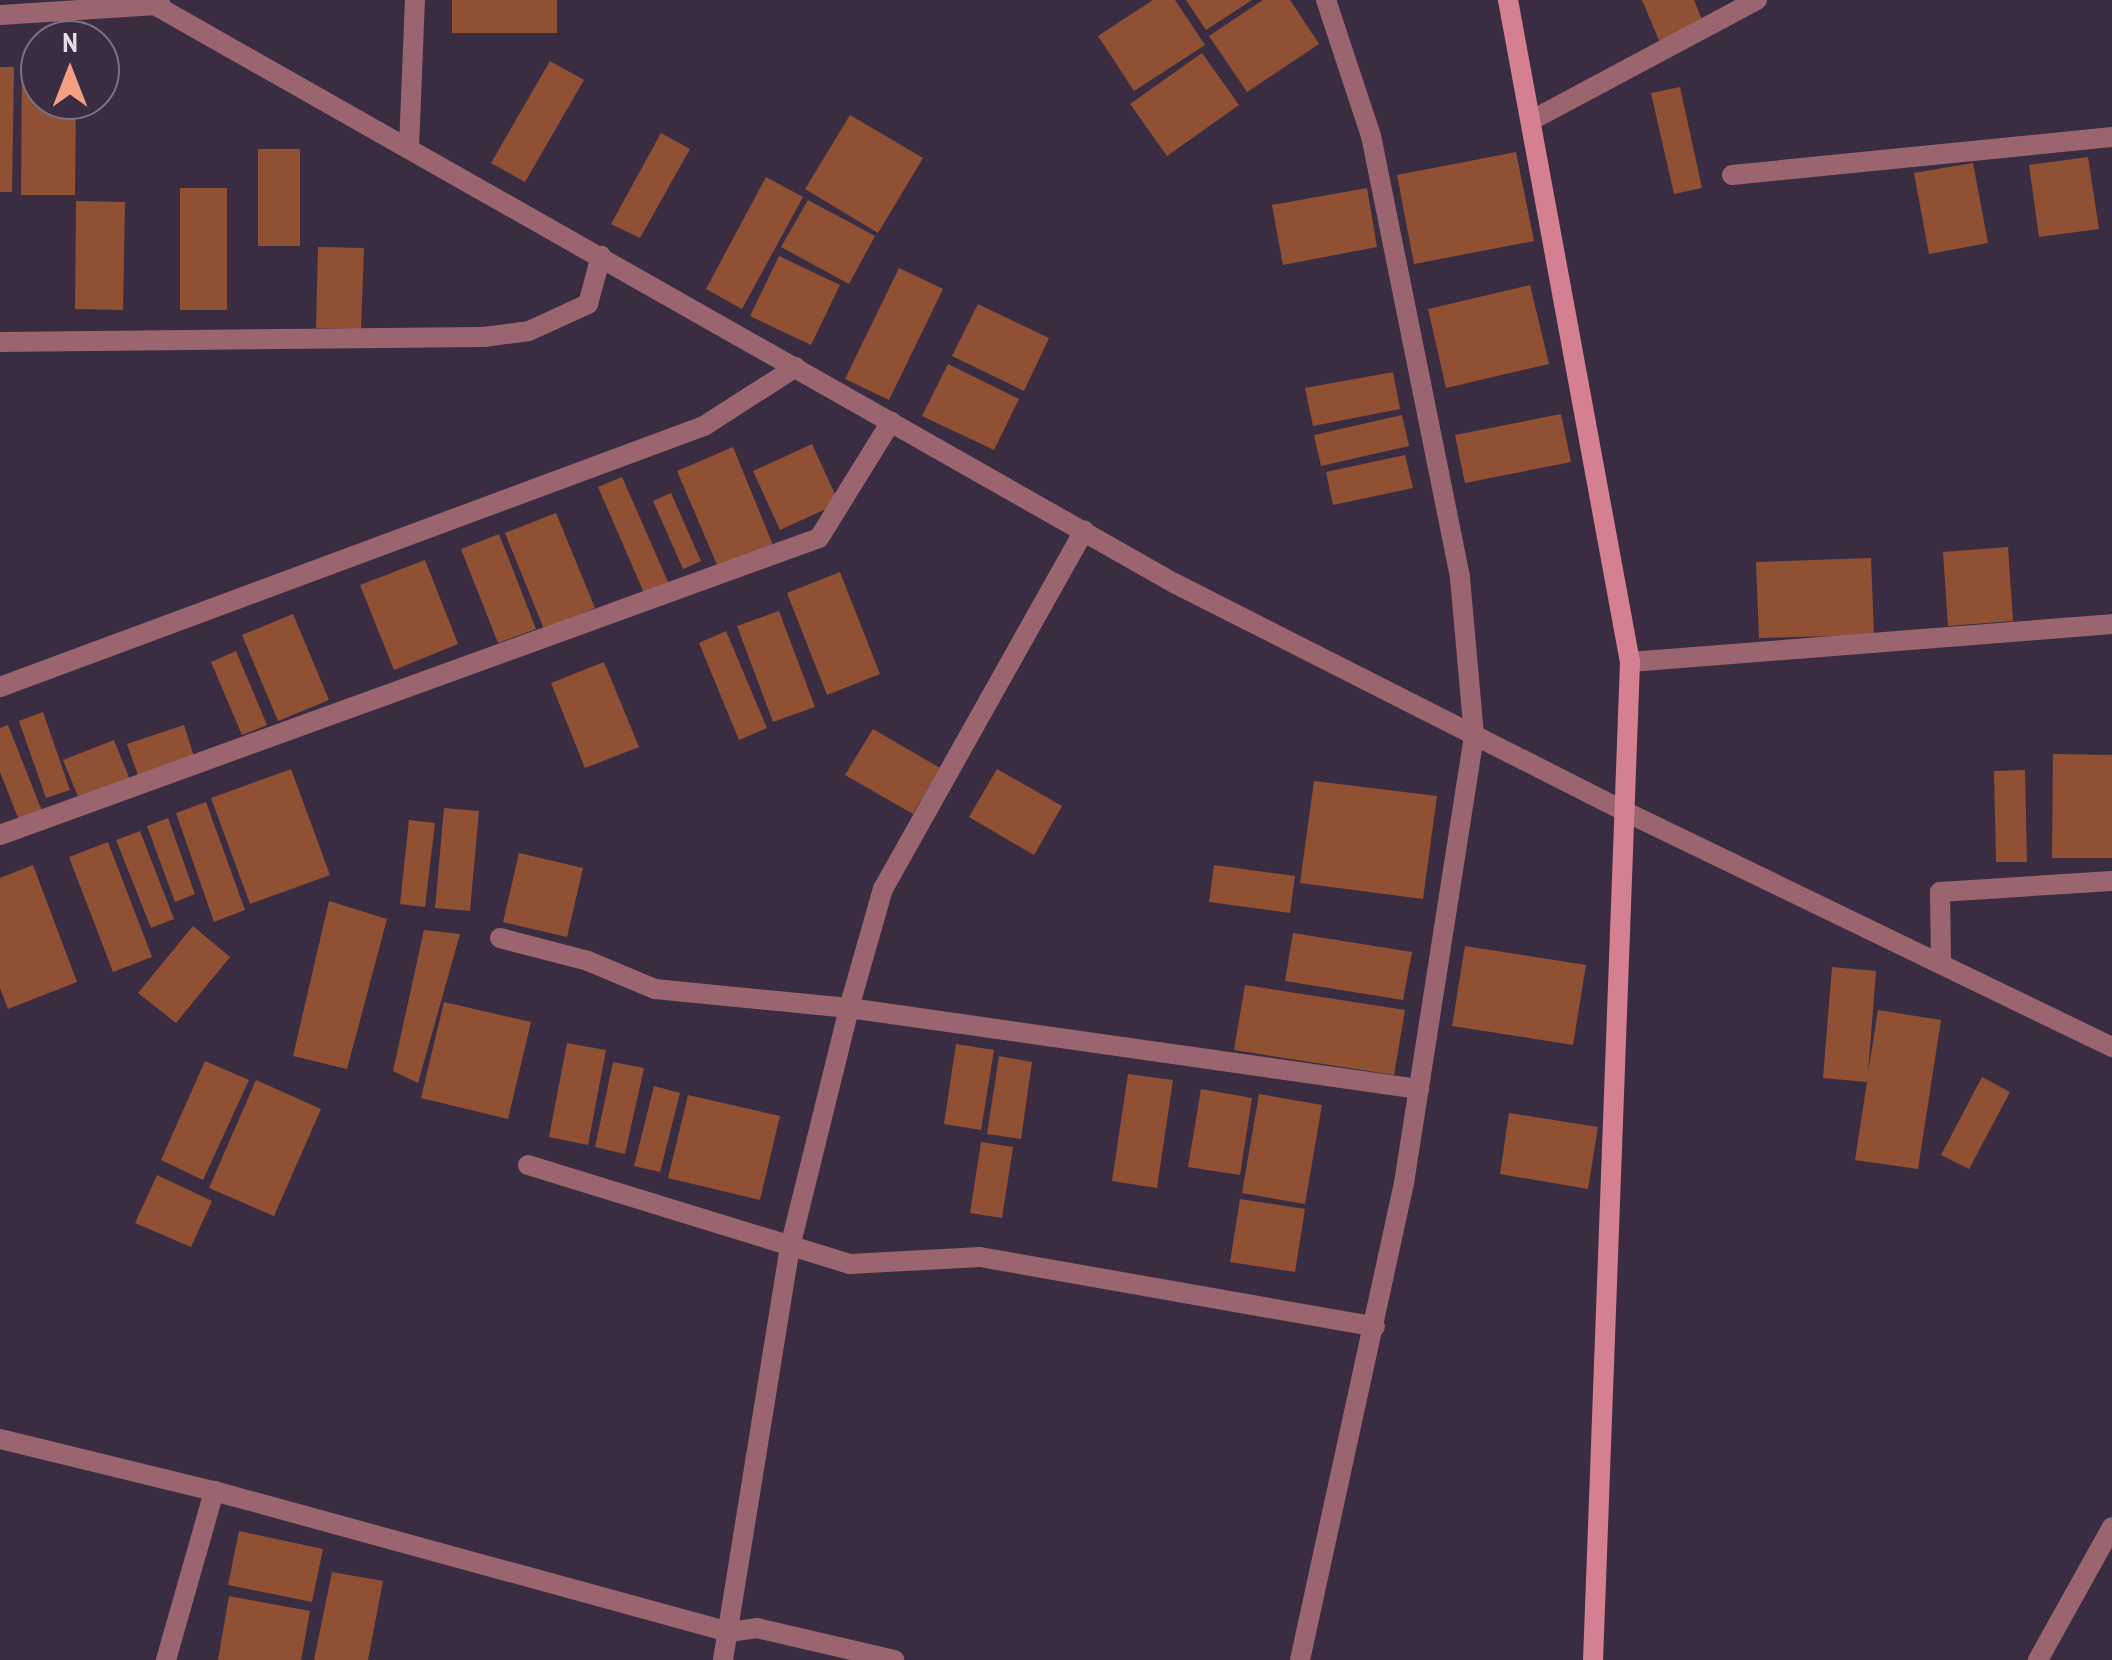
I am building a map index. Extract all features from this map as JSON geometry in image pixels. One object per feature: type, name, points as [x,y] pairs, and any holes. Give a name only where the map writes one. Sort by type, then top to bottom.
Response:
[{"type":"street","points":[[409,148],[415,0]]},
{"type":"street","points":[[1300,1660],[1374,1328],[1418,1088],[1474,735],[1460,577],[1371,136],[1326,0]]},
{"type":"street","points":[[1508,0],[1630,662],[1593,1660]]},
{"type":"street","points":[[1532,120],[1757,0]]},
{"type":"street","points":[[0,15],[156,3],[1174,583],[1626,812],[2112,1047]]},
{"type":"street","points":[[1732,175],[2112,136]]},
{"type":"street","points":[[0,342],[484,337],[529,330],[588,304],[601,256]]},
{"type":"street","points":[[0,686],[704,426],[796,367]]},
{"type":"street","points":[[0,835],[819,538],[891,422]]},
{"type":"street","points":[[722,1660],[730,1632],[790,1247],[883,888],[1084,531]]},
{"type":"street","points":[[1630,662],[2112,624]]},
{"type":"street","points":[[1941,962],[1940,892],[2112,881]]},
{"type":"street","points":[[500,938],[588,961],[655,989],[849,1008],[1418,1088]]},
{"type":"street","points":[[528,1165],[850,1264],[980,1257],[1374,1328]]},
{"type":"street","points":[[0,1439],[214,1491],[730,1632],[758,1628],[894,1660]]},
{"type":"street","points":[[166,1660],[214,1491]]},
{"type":"street","points":[[2038,1660],[2112,1527]]},
{"type":"building","points":[[452,0],[557,0],[557,33],[452,33]]},
{"type":"building","points":[[1153,0],[1175,0],[1205,45],[1134,91],[1098,36]]},
{"type":"building","points":[[1186,0],[1252,0],[1206,30]]},
{"type":"building","points":[[1263,0],[1290,0],[1319,44],[1247,92],[1209,36]]},
{"type":"building","points":[[1642,0],[1694,0],[1705,27],[1661,45]]},
{"type":"building","points":[[1202,53],[1239,105],[1167,156],[1130,104]]},
{"type":"building","points":[[550,61],[584,80],[525,182],[491,163]]},
{"type":"building","points":[[0,67],[14,67],[12,192],[0,192]]},
{"type":"building","points":[[1680,87],[1702,188],[1674,194],[1651,93]]},
{"type":"building","points":[[850,115],[923,158],[878,233],[805,189]]},
{"type":"building","points":[[22,120],[76,120],[75,195],[21,195]]},
{"type":"building","points":[[661,133],[690,149],[640,238],[611,224]]},
{"type":"building","points":[[258,149],[300,149],[300,246],[258,246]]},
{"type":"building","points":[[1516,152],[1534,241],[1414,264],[1397,175]]},
{"type":"building","points":[[2088,157],[2099,229],[2039,237],[2029,165]]},
{"type":"building","points":[[1973,163],[1988,243],[1929,254],[1914,173]]},
{"type":"building","points":[[766,177],[803,197],[742,309],[706,289]]},
{"type":"building","points":[[180,188],[227,188],[227,310],[180,310]]},
{"type":"building","points":[[1367,188],[1377,247],[1283,265],[1272,205]]},
{"type":"building","points":[[808,200],[875,236],[849,284],[781,247]]},
{"type":"building","points":[[76,201],[125,202],[123,310],[75,309]]},
{"type":"building","points":[[318,247],[364,248],[361,329],[316,328]]},
{"type":"building","points":[[779,256],[840,285],[811,345],[750,316]]},
{"type":"building","points":[[899,268],[943,289],[889,400],[845,379]]},
{"type":"building","points":[[1530,285],[1549,364],[1446,388],[1428,309]]},
{"type":"building","points":[[978,304],[1049,338],[1024,391],[952,356]]},
{"type":"building","points":[[948,364],[1019,399],[994,450],[922,416]]},
{"type":"building","points":[[1393,372],[1400,409],[1313,426],[1305,388]]},
{"type":"building","points":[[1561,414],[1571,462],[1465,483],[1455,435]]},
{"type":"building","points":[[1402,415],[1409,446],[1321,466],[1314,435]]},
{"type":"building","points":[[812,444],[839,503],[780,530],[753,471]]},
{"type":"building","points":[[733,447],[773,545],[718,567],[677,471]]},
{"type":"building","points":[[1405,455],[1413,488],[1333,505],[1326,472]]},
{"type":"building","points":[[622,477],[669,584],[645,595],[598,487]]},
{"type":"building","points":[[671,493],[701,561],[683,569],[653,501]]},
{"type":"building","points":[[556,513],[595,608],[544,629],[505,533]]},
{"type":"building","points":[[499,534],[536,629],[498,643],[461,549]]},
{"type":"building","points":[[2008,547],[2013,621],[1948,626],[1943,552]]},
{"type":"building","points":[[1871,558],[1874,635],[1759,638],[1756,562]]},
{"type":"building","points":[[425,560],[458,644],[394,670],[360,585]]},
{"type":"building","points":[[840,572],[880,674],[827,695],[787,593]]},
{"type":"building","points":[[779,611],[815,707],[773,722],[737,626]]},
{"type":"building","points":[[293,614],[329,700],[278,721],[242,635]]},
{"type":"building","points":[[726,631],[767,728],[739,740],[699,643]]},
{"type":"building","points":[[236,651],[267,725],[242,735],[211,662]]},
{"type":"building","points":[[604,662],[639,747],[585,768],[551,683]]},
{"type":"building","points":[[43,712],[70,790],[46,798],[19,721]]},
{"type":"building","points":[[8,725],[42,811],[19,820],[0,772],[0,728]]},
{"type":"building","points":[[184,725],[195,760],[139,778],[127,744]]},
{"type":"building","points":[[873,729],[940,768],[913,814],[845,775]]},
{"type":"building","points":[[114,740],[130,780],[79,799],[63,760]]},
{"type":"building","points":[[2053,754],[2112,755],[2112,858],[2052,858]]},
{"type":"building","points":[[291,769],[330,875],[250,904],[211,798]]},
{"type":"building","points":[[997,769],[1062,806],[1034,855],[969,817]]},
{"type":"building","points":[[2025,770],[2027,862],[1996,862],[1994,771]]},
{"type":"building","points":[[1314,781],[1437,796],[1423,899],[1300,883]]},
{"type":"building","points":[[206,802],[245,910],[214,922],[176,813]]},
{"type":"building","points":[[444,808],[479,811],[470,911],[435,908]]},
{"type":"building","points":[[168,818],[195,894],[175,902],[147,826]]},
{"type":"building","points":[[409,820],[435,823],[425,907],[400,904]]},
{"type":"building","points":[[140,831],[174,919],[151,928],[116,840]]},
{"type":"building","points":[[108,842],[152,957],[113,972],[69,857]]},
{"type":"building","points":[[519,853],[583,868],[567,937],[503,922]]},
{"type":"building","points":[[33,865],[77,982],[8,1009],[0,988],[0,878]]},
{"type":"building","points":[[1214,865],[1295,876],[1290,913],[1209,902]]},
{"type":"building","points":[[329,901],[387,919],[347,1069],[293,1056]]},
{"type":"building","points":[[193,926],[230,957],[176,1023],[138,993]]},
{"type":"building","points":[[424,930],[460,934],[418,1083],[393,1071]]},
{"type":"building","points":[[1293,933],[1412,952],[1403,1000],[1285,981]]},
{"type":"building","points":[[1465,946],[1586,965],[1573,1045],[1452,1026]]},
{"type":"building","points":[[1832,967],[1876,971],[1868,1073],[1878,1010],[1941,1020],[1918,1169],[1855,1160],[1867,1082],[1823,1078]]},
{"type":"building","points":[[1245,985],[1405,1010],[1394,1075],[1234,1050]]},
{"type":"building","points":[[444,1002],[531,1022],[508,1119],[421,1098]]},
{"type":"building","points":[[567,1043],[606,1050],[588,1145],[549,1137]]},
{"type":"building","points":[[956,1044],[994,1050],[981,1130],[944,1124]]},
{"type":"building","points":[[999,1056],[1032,1062],[1021,1139],[987,1134]]},
{"type":"building","points":[[205,1061],[249,1080],[203,1180],[161,1160]]},
{"type":"building","points":[[613,1062],[644,1068],[625,1154],[595,1147]]},
{"type":"building","points":[[1128,1074],[1173,1080],[1157,1188],[1112,1181]]},
{"type":"building","points":[[1982,1077],[2010,1092],[1969,1169],[1941,1155]]},
{"type":"building","points":[[256,1080],[321,1109],[274,1216],[209,1188]]},
{"type":"building","points":[[654,1086],[680,1093],[660,1172],[634,1166]]},
{"type":"building","points":[[1201,1089],[1252,1098],[1240,1175],[1188,1167]]},
{"type":"building","points":[[1259,1094],[1322,1105],[1305,1204],[1242,1193]]},
{"type":"building","points":[[688,1095],[780,1116],[760,1200],[668,1178]]},
{"type":"building","points":[[1509,1113],[1598,1127],[1588,1189],[1500,1174]]},
{"type":"building","points":[[981,1142],[1013,1147],[1002,1218],[970,1213]]},
{"type":"building","points":[[157,1175],[212,1201],[191,1247],[135,1223]]},
{"type":"building","points":[[1240,1199],[1305,1209],[1295,1272],[1230,1262]]},
{"type":"building","points":[[239,1531],[323,1549],[312,1602],[228,1585]]},
{"type":"building","points":[[332,1572],[383,1581],[368,1660],[314,1660]]},
{"type":"building","points":[[229,1596],[310,1611],[301,1660],[218,1660]]}]
